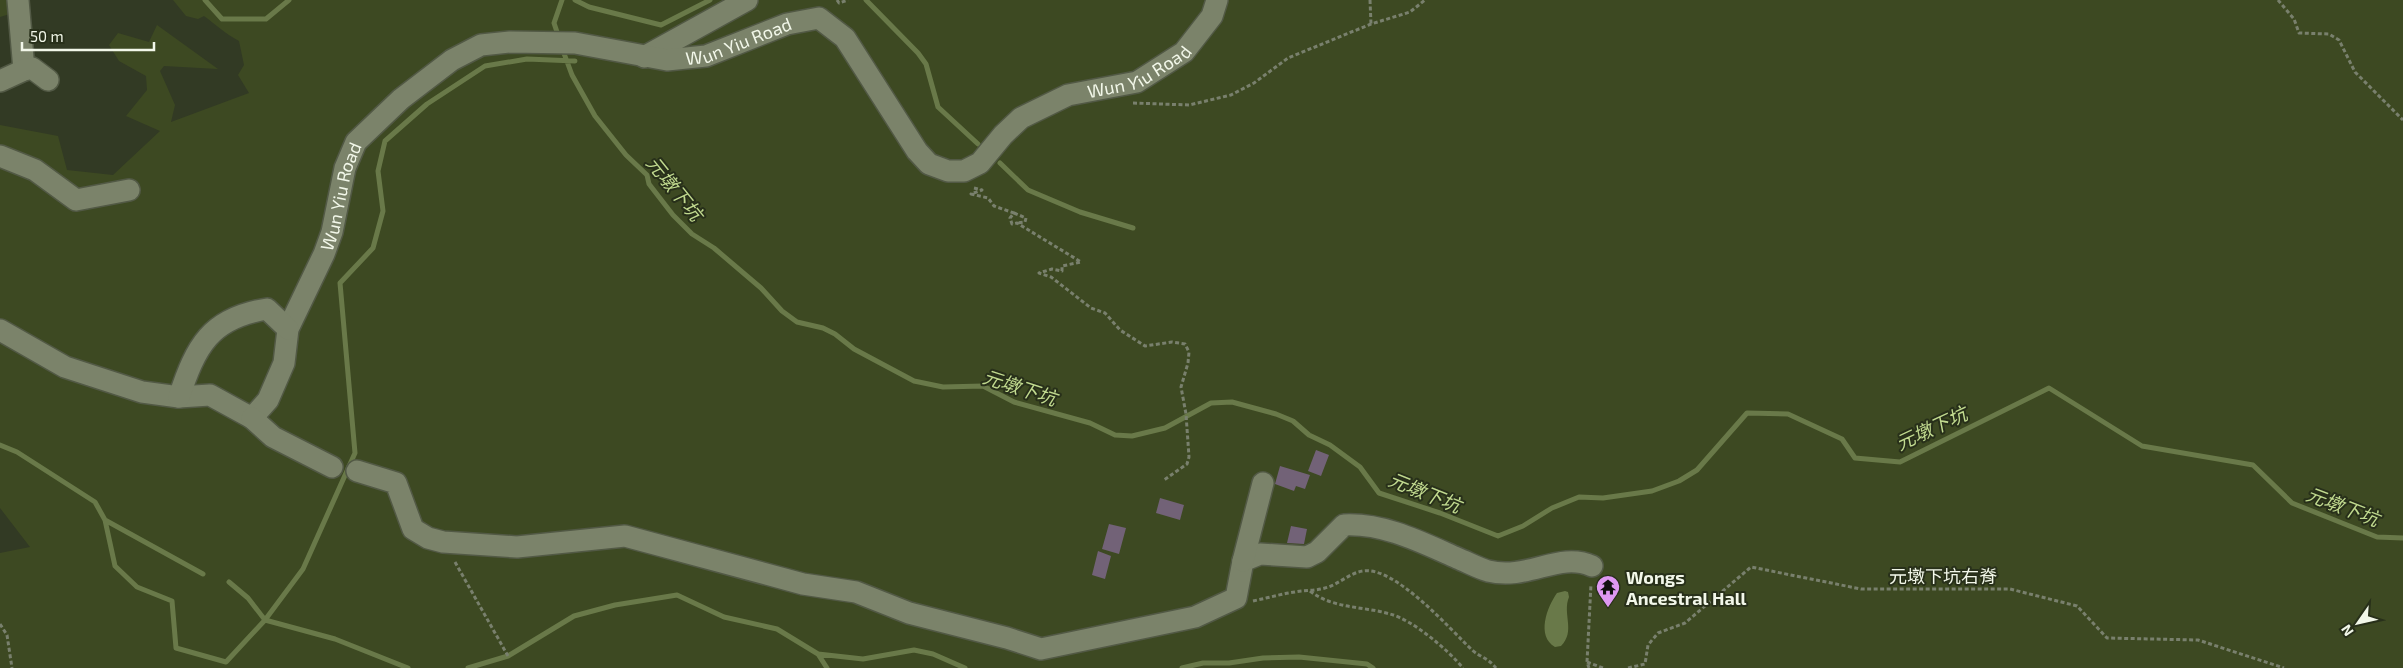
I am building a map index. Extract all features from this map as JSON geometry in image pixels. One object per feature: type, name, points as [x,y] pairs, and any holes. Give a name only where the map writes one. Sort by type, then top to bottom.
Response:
[{"type":"street","points":[[18,0],[24,70]]},
{"type":"street","points":[[644,57],[747,0]]},
{"type":"street","name":"Wun Yiu Road","points":[[252,418],[268,400],[284,363],[288,329],[324,254],[332,232],[345,168],[356,142],[401,99],[452,60],[482,45],[510,42],[575,43],[667,60],[706,56],[787,24],[819,18],[845,38],[917,151],[930,164],[948,171],[957,171],[980,163],[1003,135],[1021,118],[1068,95],[1137,82],[1184,52],[1212,16],[1217,0]]},
{"type":"street","points":[[0,81],[32,68],[48,80]]},
{"type":"street","points":[[0,156],[35,170],[76,200],[129,190]]},
{"type":"street","points":[[178,397],[188,368],[200,346],[211,332],[227,320],[246,312],[267,309],[288,329]]},
{"type":"street","points":[[0,330],[65,366],[142,392],[178,397],[210,395],[252,418],[274,437],[332,467]]},
{"type":"street","points":[[357,471],[396,483],[413,529],[428,538],[443,542],[517,547],[625,536],[803,584],[856,592],[909,613],[1007,638],[1041,649],[1195,617],[1236,598],[1243,560],[1263,483]]},
{"type":"street","points":[[1243,560],[1260,554],[1307,557],[1317,552],[1344,525],[1361,524],[1409,537],[1487,571],[1511,574],[1568,560],[1581,561],[1592,566]]},
{"type":"path","points":[[837,0],[840,3],[848,0]]},
{"type":"path","points":[[1370,0],[1371,24]]},
{"type":"path","points":[[1130,103],[1188,105],[1231,95],[1254,84],[1288,58],[1371,24],[1410,12],[1425,0]]},
{"type":"path","points":[[2278,0],[2294,18],[2299,33],[2329,34],[2339,40],[2355,72],[2403,120]]},
{"type":"path","points":[[957,171],[958,182],[982,190],[971,194],[988,198],[994,206],[1014,213],[1026,218],[1025,222],[1012,224],[1010,218],[1014,213]]},
{"type":"path","points":[[1017,223],[1081,262],[1062,266],[1062,271],[1052,269],[1040,272],[1051,277],[1091,308],[1105,313],[1120,330],[1145,346],[1172,342],[1185,344],[1189,352],[1188,363],[1181,387],[1186,414],[1189,457],[1187,464],[1164,480]]},
{"type":"path","points":[[443,542],[508,656]]},
{"type":"path","points":[[1589,668],[1587,662],[1592,566]]},
{"type":"path","name":"元墩下坑右脊","points":[[1628,668],[1645,664],[1648,644],[1658,634],[1685,623],[1751,568],[1861,589],[2010,589],[2076,606],[2107,638],[2198,640],[2284,668]]},
{"type":"path","points":[[1236,598],[1245,602],[1294,592],[1326,588],[1364,570],[1384,575],[1419,598],[1437,617],[1457,632],[1473,651],[1488,659],[1496,668]]},
{"type":"path","points":[[1310,591],[1320,599],[1332,603],[1392,614],[1452,654],[1463,668]]},
{"type":"path","points":[[0,624],[7,635],[12,668]]},
{"type":"path","points":[[1587,662],[1604,668]]},
{"type":"shaded area","points":[[0,0],[21,0],[29,8],[0,17]]},
{"type":"shaded area","points":[[173,0],[2403,0],[2403,668],[0,668],[0,553],[30,547],[0,508],[0,125],[58,136],[67,170],[113,175],[160,131],[126,116],[147,90],[146,76],[119,61],[109,45],[118,33],[149,42],[157,25],[218,69],[164,66],[160,71],[175,105],[171,122],[249,93],[238,75],[244,65],[239,41],[204,16],[198,19],[186,16]]},
{"type":"shaded area","points":[[1568,592],[1569,597],[1567,603],[1568,634],[1561,646],[1555,647],[1546,636],[1545,621],[1557,593]]},
{"type":"building","points":[[1316,450],[1329,455],[1321,476],[1308,471]]},
{"type":"building","points":[[1280,466],[1310,475],[1305,489],[1296,486],[1294,491],[1275,484]]},
{"type":"building","points":[[1160,498],[1184,505],[1180,520],[1156,513]]},
{"type":"building","points":[[1109,524],[1126,528],[1119,554],[1102,549]]},
{"type":"building","points":[[1291,526],[1307,529],[1304,544],[1287,543]]},
{"type":"building","points":[[1098,551],[1111,556],[1105,579],[1092,575]]},
{"type":"waterway","points":[[205,0],[222,19],[266,19],[289,0]]},
{"type":"waterway","name":"元墩下坑","points":[[559,38],[554,23],[562,0]]},
{"type":"waterway","points":[[575,0],[589,7],[661,25],[710,0]]},
{"type":"waterway","points":[[866,0],[918,53],[926,64],[938,107],[978,144]]},
{"type":"waterway","name":"元墩下坑","points":[[562,48],[572,75],[595,116],[626,155],[647,175],[649,184],[673,215],[692,234],[714,248],[761,288],[782,311],[797,322],[823,328],[835,334],[854,349],[914,381],[943,387],[983,386],[1014,402],[1090,423],[1115,435],[1132,436],[1165,428],[1211,403],[1232,402],[1276,414],[1293,421],[1309,435],[1330,445],[1360,467],[1379,493],[1440,513],[1498,536],[1523,526],[1552,508],[1579,497],[1603,498],[1652,491],[1679,481],[1697,470],[1747,413],[1788,414],[1842,439],[1855,458],[1900,462],[2049,388],[2142,446],[2253,465],[2292,503],[2377,537],[2403,538]]},
{"type":"waterway","points":[[105,520],[115,566],[137,587],[172,601],[176,648],[226,662],[265,620],[303,569],[355,453],[340,283],[373,248],[383,211],[378,171],[385,141],[427,104],[485,66],[527,59],[575,61]]},
{"type":"waterway","points":[[1000,163],[1028,190],[1080,212],[1133,228]]},
{"type":"waterway","points":[[0,445],[17,452],[95,502],[105,520],[203,574]]},
{"type":"waterway","points":[[229,582],[248,598],[265,620],[335,639],[408,668]]},
{"type":"waterway","points":[[468,668],[508,656],[574,616],[615,605],[677,595],[724,617],[777,629],[818,654],[863,659],[914,650],[933,654],[965,668]]},
{"type":"waterway","points":[[818,654],[827,668]]},
{"type":"waterway","points":[[1182,668],[1203,663],[1229,663],[1263,658],[1299,657],[1367,664],[1373,668]]},
{"type":"place","name":"Wongs Ancestral Hall","points":[[1608,608]]}]
